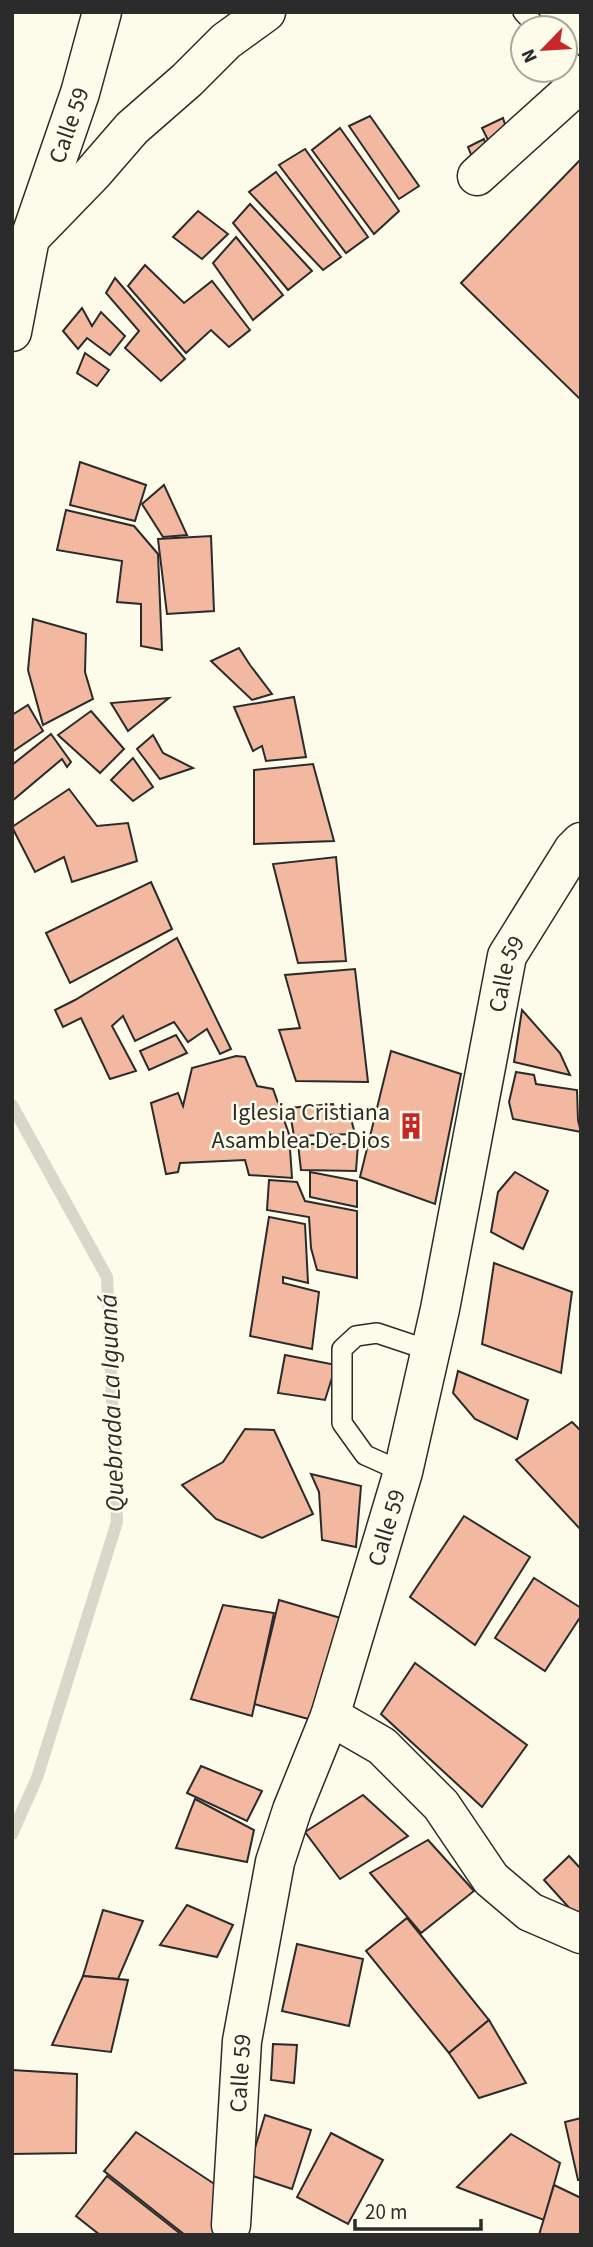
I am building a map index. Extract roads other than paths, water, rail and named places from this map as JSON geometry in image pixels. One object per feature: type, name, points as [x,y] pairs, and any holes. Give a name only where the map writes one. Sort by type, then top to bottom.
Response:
[{"type":"main road","name":"Calle 59","points":[[30,238],[80,93],[102,12]]},
{"type":"main road","points":[[12,276],[30,238],[132,128],[187,80],[226,41],[266,12]]},
{"type":"main road","points":[[477,176],[581,82]]},
{"type":"main road","points":[[12,332],[30,238]]},
{"type":"main road","name":"Calle 59","points":[[231,2225],[242,2041],[275,1862],[292,1810],[330,1716],[403,1472],[431,1352],[507,956],[573,850],[581,842]]},
{"type":"main road","points":[[330,1716],[382,1746],[441,1805],[491,1879],[530,1912],[581,1934]]},
{"type":"lane","points":[[403,1472],[365,1455],[342,1423],[342,1349],[356,1336],[377,1333],[431,1352]]},
{"type":"waterway","name":"Quebrada La Iguaná","points":[[12,1105],[107,1277],[117,1522],[37,1778],[12,1834]]},
{"type":"place","name":"Iglesia Cristiana Asamblea De Dios","points":[[411,1126]]}]
